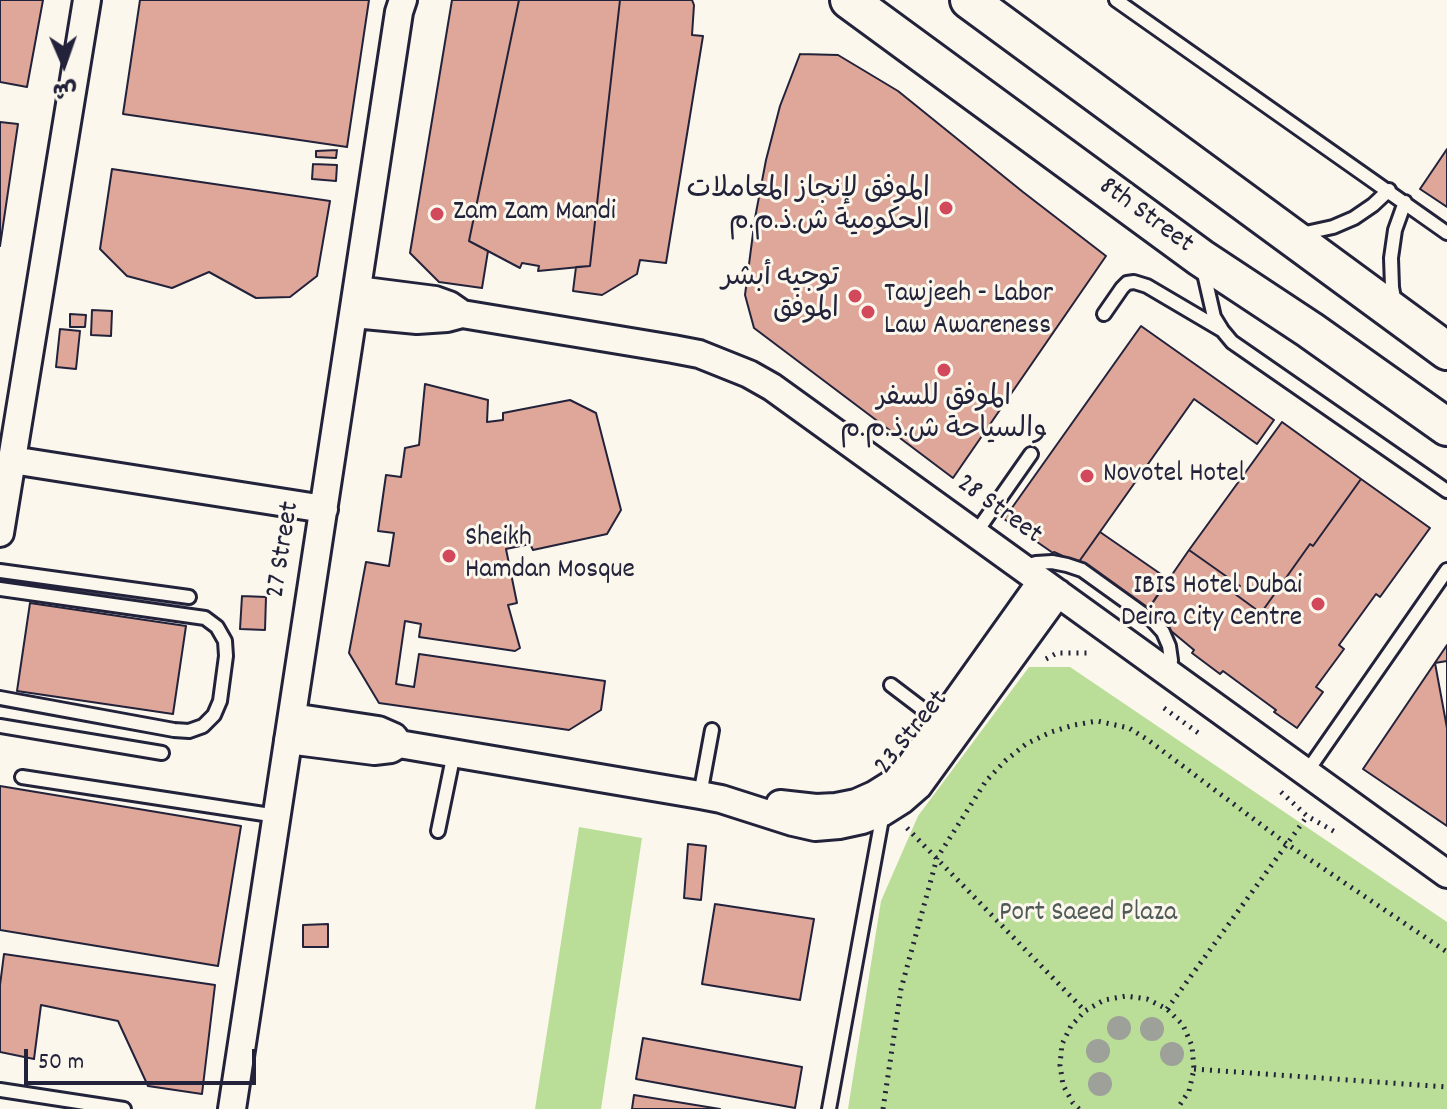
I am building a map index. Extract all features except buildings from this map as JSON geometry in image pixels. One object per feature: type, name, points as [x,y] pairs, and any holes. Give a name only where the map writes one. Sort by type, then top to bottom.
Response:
[{"type":"street","points":[[0,533],[87,0]]},
{"type":"street","name":"27 Street","points":[[232,1109],[403,0]]},
{"type":"street","name":"8th Street","points":[[849,0],[1201,258],[1447,427]]},
{"type":"street","points":[[969,0],[1447,351]]},
{"type":"street","name":"28 Street","points":[[356,302],[435,300],[462,314],[699,354],[749,374],[772,387],[1447,874]]},
{"type":"street","points":[[1310,330],[1380,357],[1447,396]]},
{"type":"street","points":[[12,460],[324,509]]},
{"type":"street","name":"23 Street","points":[[710,797],[815,827],[893,818],[902,800],[918,786],[949,729],[1040,581]]},
{"type":"street","name":"23 Street","points":[[290,728],[378,730],[394,737],[399,744],[710,797],[816,808],[856,803],[882,790],[905,773],[949,729]]},
{"type":"lane","points":[[1116,0],[1447,233]]},
{"type":"lane","points":[[1289,235],[1311,233],[1354,218],[1389,190]]},
{"type":"lane","points":[[1397,315],[1391,258],[1395,230],[1405,202]]},
{"type":"lane","points":[[1201,258],[1214,317],[1232,342],[1447,491]]},
{"type":"lane","points":[[1104,314],[1122,288],[1134,282],[1147,286],[1222,330]]},
{"type":"lane","points":[[975,534],[1031,454]]},
{"type":"lane","points":[[1040,581],[1036,563],[1052,562],[1082,570],[1153,621],[1163,632],[1169,646],[1170,674]]},
{"type":"lane","points":[[1317,781],[1447,570]]},
{"type":"lane","points":[[0,571],[189,597]]},
{"type":"lane","points":[[0,589],[205,618],[217,627],[225,641],[226,656],[220,701],[214,715],[203,726],[189,731],[0,698]]},
{"type":"lane","points":[[891,685],[949,729]]},
{"type":"lane","points":[[0,726],[162,753]]},
{"type":"lane","points":[[710,797],[712,730]]},
{"type":"lane","points":[[438,831],[454,753]]},
{"type":"lane","points":[[22,777],[277,816]]},
{"type":"lane","points":[[829,1109],[893,818]]},
{"type":"lane","points":[[0,1090],[124,1109]]},
{"type":"path","points":[[1034,666],[1057,653],[1099,653]]},
{"type":"path","points":[[1153,699],[1210,741]]},
{"type":"path","points":[[883,1109],[901,989],[937,858],[986,781],[1005,761],[1026,744],[1074,725],[1097,721],[1129,728],[1287,844],[1447,952]]},
{"type":"path","points":[[1167,1009],[1307,816],[1317,781]]},
{"type":"path","points":[[1278,789],[1307,816],[1344,836]]},
{"type":"path","points":[[893,818],[937,858],[1085,1011]]},
{"type":"path","points":[[1079,1109],[1063,1085],[1060,1065],[1062,1044],[1071,1026],[1085,1011],[1104,1000],[1126,996],[1147,999],[1167,1009],[1183,1025],[1192,1046],[1194,1069],[1189,1091],[1177,1109]]},
{"type":"path","points":[[1194,1069],[1447,1087]]},
{"type":"path","points":[[1067,1109],[1073,1103]]},
{"type":"green space","name":"Port Saeed Plaza","points":[[1029,667],[1070,667],[1447,922],[1447,1109],[848,1109],[881,901],[918,816]]},
{"type":"green space","points":[[579,827],[642,838],[601,1109],[535,1109]]},
{"type":"place","name":"الموفق لإنجاز المعاملات الحكومية ش.ذ.م.م","points":[[946,208]]},
{"type":"place","name":"Zam Zam Mandi","points":[[437,214]]},
{"type":"place","name":"توجيه أبشر الموفق","points":[[855,296]]},
{"type":"place","name":"Tawjeeh - Labor Law Awareness","points":[[868,312]]},
{"type":"place","name":"الموفق للسفر والسياحة ش.ذ.م.م","points":[[944,370]]},
{"type":"place","name":"Novotel Hotel","points":[[1087,476]]},
{"type":"place","name":"Sheikh Hamdan Mosque","points":[[449,556]]},
{"type":"place","name":"IBIS Hotel Dubai Deira City Centre","points":[[1318,604]]}]
